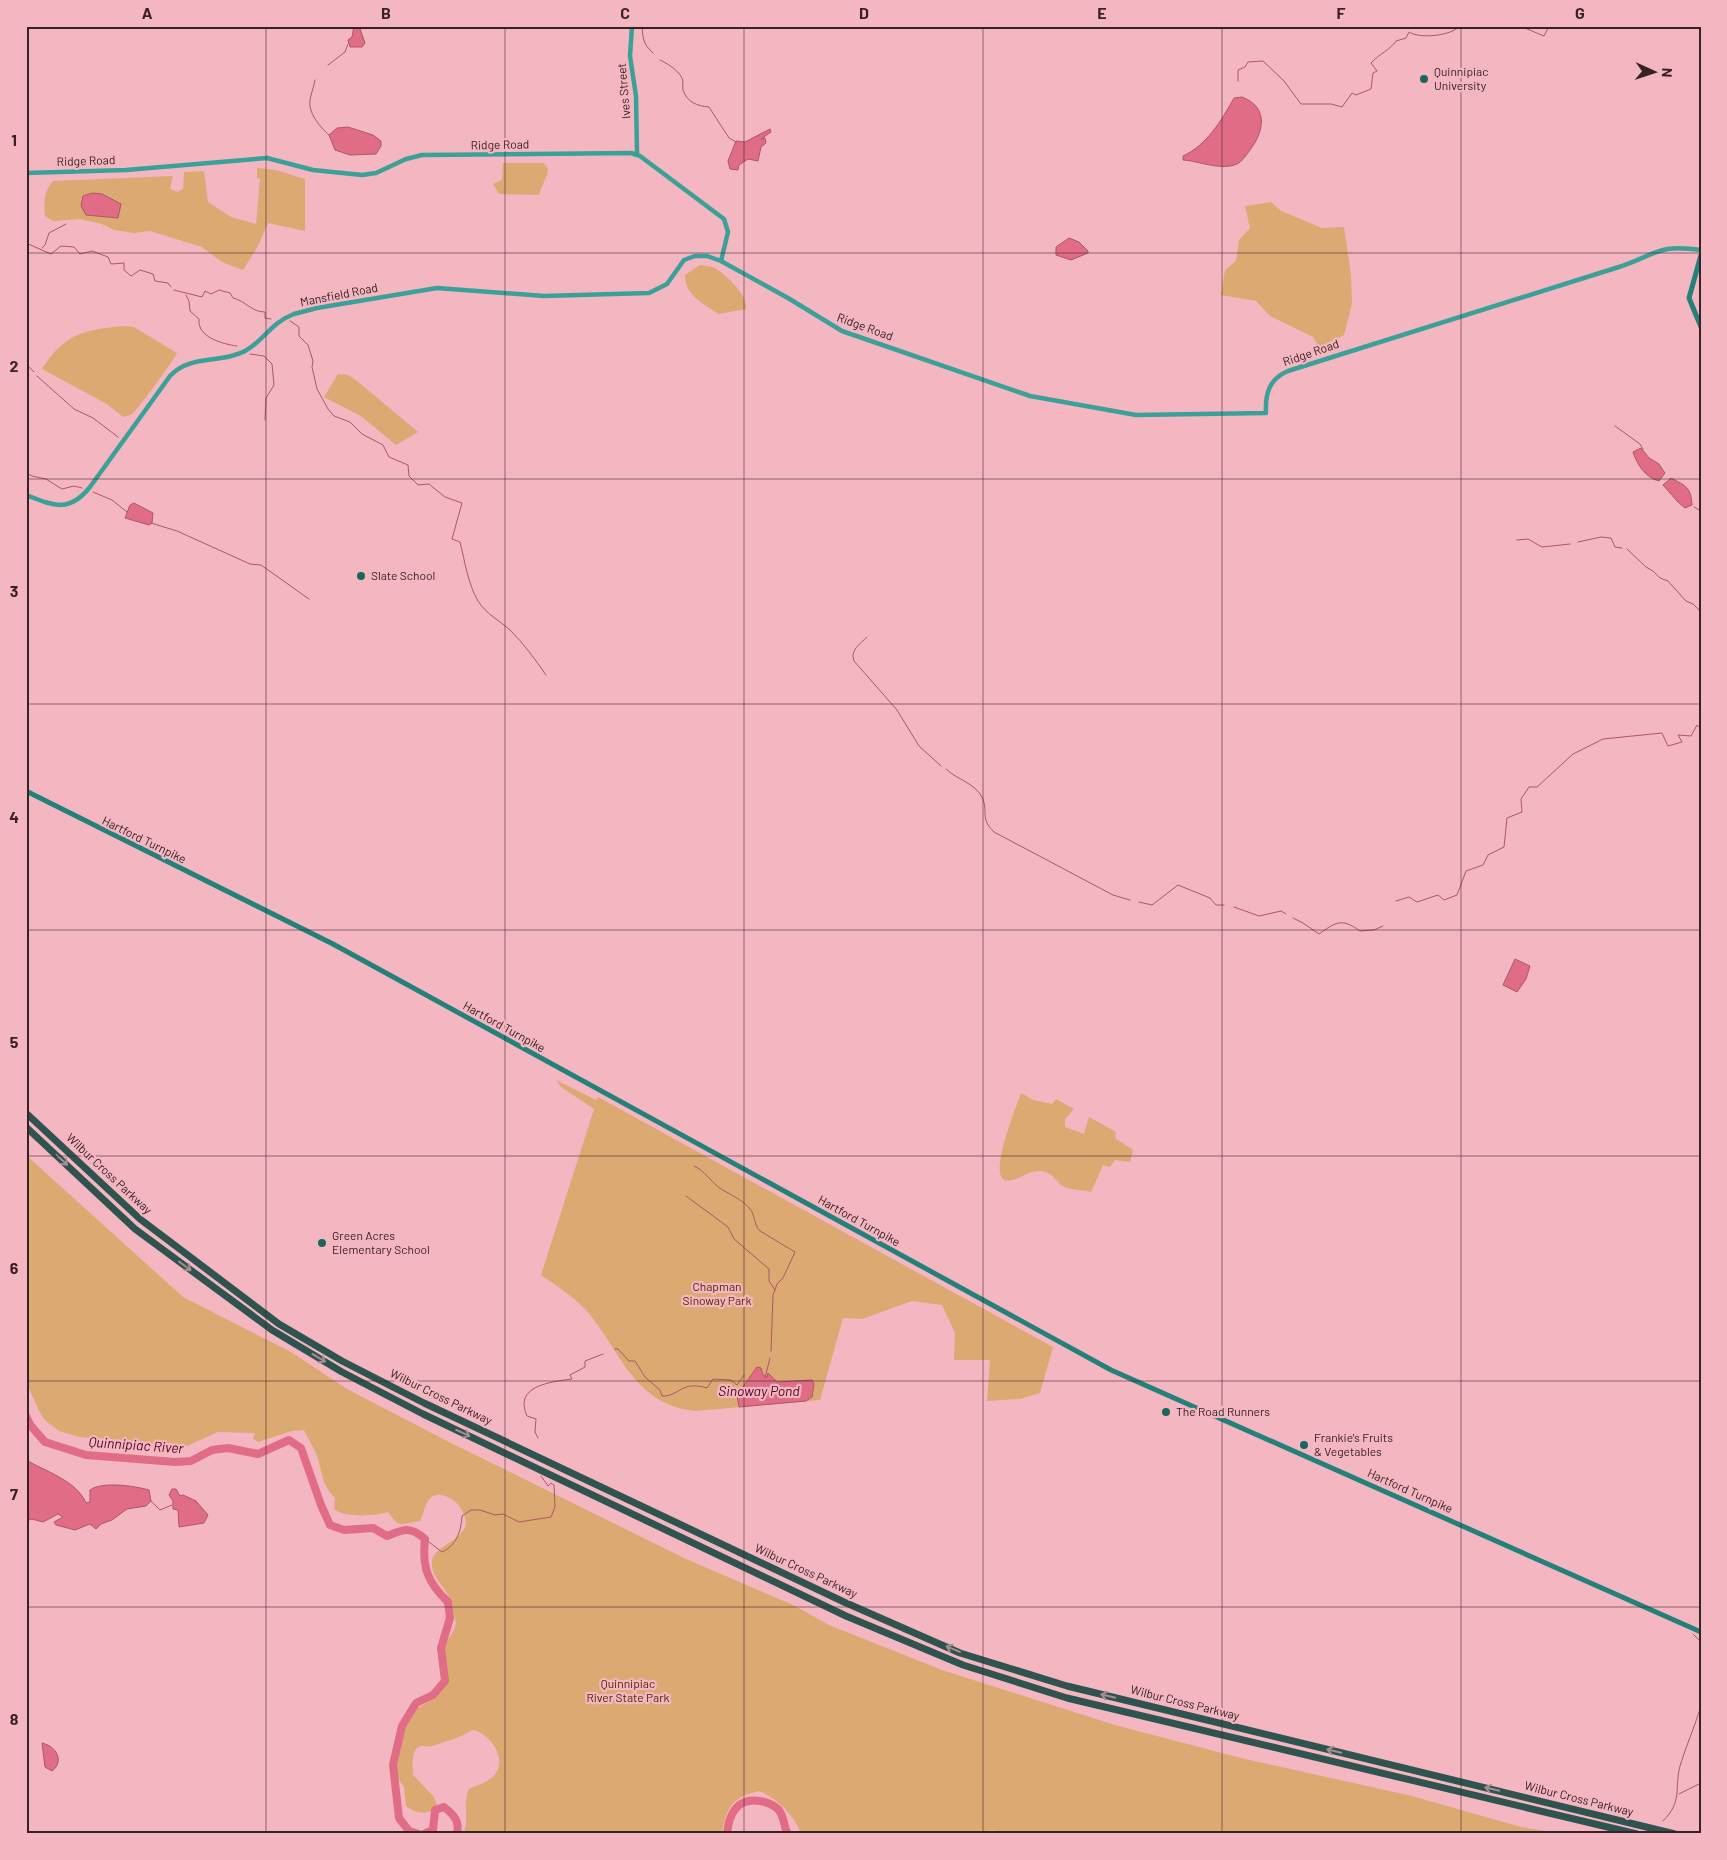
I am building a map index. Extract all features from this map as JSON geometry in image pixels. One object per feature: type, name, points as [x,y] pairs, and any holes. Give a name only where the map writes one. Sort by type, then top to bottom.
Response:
[{"type":"highway","name":"Wilbur Cross Parkway","points":[[26,1113],[140,1220],[279,1324],[342,1361],[424,1403],[844,1602],[960,1652],[1067,1686],[1675,1834]]},
{"type":"highway","name":"Wilbur Cross Parkway","points":[[26,1127],[135,1229],[272,1330],[342,1372],[423,1414],[846,1616],[963,1665],[1068,1698],[1637,1834]]},
{"type":"main road","points":[[1701,255],[1690,294],[1692,307],[1701,327]]},
{"type":"main road","name":"Hartford Turnpike","points":[[26,791],[76,818],[333,944],[1111,1370],[1701,1632]]},
{"type":"street","name":"Ives Street","points":[[632,26],[630,56],[636,96],[637,154]]},
{"type":"street","name":"Ridge Road","points":[[26,173],[126,170],[267,158],[313,170],[357,175],[376,173],[406,159],[422,155],[637,154]]},
{"type":"street","points":[[637,154],[724,218],[728,232],[721,261]]},
{"type":"street","name":"Ridge Road","points":[[721,261],[788,298],[836,328],[851,334],[1037,398],[1107,411],[1142,415],[1266,413],[1270,386],[1276,377],[1288,371],[1622,266],[1661,249],[1675,247],[1701,250]]},
{"type":"street","name":"Mansfield Road","points":[[26,495],[58,505],[69,504],[78,500],[90,488],[174,371],[194,362],[245,350],[278,321],[294,314],[317,308],[437,288],[538,296],[649,293],[664,287],[680,265],[691,257],[707,256],[721,261]]},
{"type":"green space","points":[[503,163],[543,163],[548,168],[548,172],[539,195],[499,194],[493,184],[502,180]]},
{"type":"green space","points":[[257,168],[276,170],[305,179],[305,231],[268,223],[257,248],[243,270],[222,262],[202,247],[150,231],[134,233],[114,230],[102,224],[80,219],[53,221],[45,216],[44,202],[53,181],[173,176],[170,189],[177,192],[183,189],[184,172],[204,171],[208,202],[231,217],[256,224],[260,179],[257,178]]},
{"type":"green space","points":[[1271,202],[1281,211],[1322,228],[1344,227],[1351,275],[1352,304],[1344,335],[1319,347],[1313,337],[1270,316],[1256,301],[1221,295],[1225,270],[1236,261],[1239,240],[1250,228],[1245,206]]},
{"type":"green space","points":[[700,265],[715,268],[731,281],[744,298],[746,309],[719,314],[696,298],[688,288],[685,275]]},
{"type":"green space","points":[[124,326],[134,327],[177,353],[150,393],[131,415],[123,417],[107,404],[42,369],[59,348],[77,336],[98,329]]},
{"type":"green space","points":[[338,374],[348,375],[357,381],[418,432],[396,445],[361,416],[324,397]]},
{"type":"green space","name":"Chapman Sinoway Park","points":[[556,1080],[596,1100],[598,1097],[1053,1347],[1040,1393],[1020,1399],[987,1401],[990,1360],[954,1360],[955,1333],[942,1305],[912,1301],[862,1319],[843,1318],[820,1400],[696,1411],[675,1407],[658,1399],[643,1388],[631,1374],[587,1311],[571,1296],[541,1275],[594,1109],[561,1087]]},
{"type":"green space","points":[[1021,1093],[1033,1100],[1052,1104],[1056,1099],[1074,1109],[1065,1119],[1065,1127],[1084,1134],[1089,1117],[1116,1132],[1115,1138],[1133,1150],[1130,1162],[1115,1160],[1110,1167],[1103,1165],[1091,1192],[1064,1187],[1048,1173],[1040,1171],[1005,1180],[1001,1175],[1000,1166],[1002,1153]]},
{"type":"green space","name":"Quinnipiac River State Park","points":[[26,1155],[183,1297],[291,1352],[347,1389],[449,1442],[684,1558],[793,1605],[829,1625],[942,1670],[1115,1725],[1241,1758],[1412,1796],[1521,1827],[1564,1834],[1008,1834],[992,1830],[975,1834],[801,1834],[795,1821],[784,1808],[772,1798],[759,1791],[736,1800],[728,1811],[722,1834],[463,1834],[466,1823],[466,1800],[469,1789],[491,1779],[499,1767],[498,1753],[485,1736],[473,1730],[432,1746],[417,1748],[414,1754],[413,1775],[434,1797],[437,1805],[434,1810],[426,1812],[413,1811],[406,1806],[404,1787],[395,1774],[408,1715],[431,1700],[443,1683],[443,1652],[456,1624],[451,1602],[435,1575],[432,1561],[434,1555],[439,1550],[464,1530],[466,1523],[460,1507],[450,1498],[436,1495],[428,1501],[420,1521],[404,1524],[395,1521],[388,1512],[352,1515],[339,1512],[334,1509],[335,1498],[325,1484],[317,1455],[304,1430],[292,1431],[258,1442],[253,1439],[255,1433],[218,1432],[187,1446],[79,1437],[59,1431],[46,1421],[40,1413],[26,1382]]},
{"type":"water","points":[[354,26],[359,26],[365,43],[362,47],[350,47],[348,40],[352,37]]},
{"type":"water","points":[[1242,97],[1256,107],[1260,113],[1261,120],[1259,135],[1243,160],[1231,166],[1224,166],[1183,160],[1183,156],[1199,146],[1213,132],[1234,98]]},
{"type":"water","points":[[348,127],[373,135],[381,141],[381,146],[376,154],[350,155],[335,150],[329,135],[337,128]]},
{"type":"water","points":[[770,129],[771,132],[761,139],[765,138],[766,143],[761,147],[758,161],[748,159],[739,165],[738,170],[730,169],[728,161],[736,141],[745,142]]},
{"type":"water","points":[[92,193],[102,194],[121,204],[118,218],[86,215],[81,206],[83,196]]},
{"type":"water","points":[[1069,238],[1079,242],[1088,253],[1071,260],[1056,255],[1056,247]]},
{"type":"water","points":[[1641,448],[1649,458],[1659,464],[1665,473],[1659,481],[1646,474],[1637,462],[1633,452]]},
{"type":"water","points":[[1671,478],[1687,488],[1692,505],[1685,508],[1663,485]]},
{"type":"water","points":[[134,503],[153,513],[152,523],[149,525],[125,518],[130,505]]},
{"type":"water","points":[[1515,959],[1530,966],[1526,979],[1517,992],[1503,985]]},
{"type":"water","name":"Sinoway Pond","points":[[757,1367],[761,1368],[763,1375],[767,1377],[768,1373],[777,1382],[812,1380],[814,1384],[812,1397],[806,1401],[739,1407],[737,1395]]},
{"type":"water","points":[[26,1460],[68,1483],[82,1495],[86,1503],[90,1502],[90,1490],[95,1487],[110,1485],[149,1490],[151,1501],[146,1506],[127,1509],[96,1529],[90,1524],[75,1530],[56,1525],[54,1522],[63,1517],[58,1514],[43,1522],[32,1519],[26,1521]]},
{"type":"water","points":[[172,1489],[176,1489],[180,1496],[183,1495],[196,1501],[208,1515],[204,1523],[179,1527],[178,1510],[173,1509],[173,1501],[169,1495]]},
{"type":"water","points":[[42,1743],[51,1747],[57,1754],[58,1763],[52,1771],[45,1767]]},
{"type":"waterway","points":[[373,26],[386,26]]},
{"type":"waterway","points":[[642,26],[644,41],[653,53]]},
{"type":"waterway","points":[[1238,81],[1238,70],[1245,67],[1248,62],[1263,61],[1284,81],[1301,104],[1331,104],[1342,107],[1352,93],[1356,95],[1371,89],[1373,73],[1377,71],[1371,63],[1396,41],[1406,38],[1409,32],[1428,36],[1450,32],[1460,26]]},
{"type":"waterway","points":[[1520,26],[1544,36],[1549,26]]},
{"type":"waterway","points":[[328,65],[345,52],[348,44]]},
{"type":"waterway","points":[[660,60],[678,72],[683,80],[683,90],[687,98],[700,106],[709,107],[729,138],[736,142]]},
{"type":"waterway","points":[[315,80],[310,100],[311,110],[319,124],[329,135]]},
{"type":"waterway","points":[[42,248],[49,233],[66,224]]},
{"type":"waterway","points":[[26,243],[51,254],[61,246],[74,247],[80,254],[92,251],[108,257],[111,264],[124,263],[124,270],[131,276],[140,270],[153,274],[155,281],[168,283],[171,287]]},
{"type":"waterway","points":[[174,290],[202,297],[205,291],[211,294],[219,290],[230,293],[233,298],[260,312],[265,312],[265,318],[271,319]]},
{"type":"waterway","points":[[186,295],[190,311],[199,319],[202,331],[218,341],[237,346]]},
{"type":"waterway","points":[[290,321],[299,327],[299,336],[308,345],[313,361],[312,367],[317,389],[334,416],[350,422],[362,434],[383,445],[389,457],[408,465],[409,476],[418,485],[429,484],[445,497],[462,503],[452,539],[460,542],[467,573],[478,601],[485,610],[510,630],[546,675]]},
{"type":"waterway","points":[[250,354],[264,356],[272,364],[274,385],[266,398],[265,420]]},
{"type":"waterway","points":[[26,364],[34,372]]},
{"type":"waterway","points":[[37,376],[74,409],[93,418],[118,437]]},
{"type":"waterway","points":[[1615,426],[1640,444],[1643,449]]},
{"type":"waterway","points":[[26,473],[46,479],[62,489],[74,486],[82,488]]},
{"type":"waterway","points":[[93,492],[112,500],[127,512]]},
{"type":"waterway","points":[[1694,507],[1701,511]]},
{"type":"waterway","points":[[151,523],[177,531],[250,564],[261,565],[309,599]]},
{"type":"waterway","points":[[1578,542],[1601,537],[1611,538],[1615,547],[1622,548]]},
{"type":"waterway","points":[[1517,540],[1528,539],[1542,547],[1570,544]]},
{"type":"waterway","points":[[1627,549],[1660,578],[1668,581],[1686,601],[1693,604],[1701,612]]},
{"type":"waterway","points":[[867,637],[855,650],[853,654],[854,661],[897,710],[919,746],[941,766]]},
{"type":"waterway","points":[[1396,901],[1409,897],[1417,902],[1438,895],[1444,900],[1457,895],[1466,871],[1483,865],[1488,855],[1504,847],[1507,818],[1522,812],[1521,799],[1529,787],[1537,787],[1573,754],[1603,739],[1662,733],[1668,746],[1682,742],[1678,735],[1691,736],[1697,725],[1701,729]]},
{"type":"waterway","points":[[946,769],[971,785],[980,794],[983,799],[987,823],[994,832],[1113,895],[1130,900]]},
{"type":"waterway","points":[[1139,902],[1152,905],[1178,885],[1210,898],[1216,905],[1224,905]]},
{"type":"waterway","points":[[1234,907],[1259,916],[1281,911],[1286,914]]},
{"type":"waterway","points":[[1293,918],[1319,934],[1338,923],[1348,924],[1360,931],[1374,930],[1383,926]]},
{"type":"waterway","points":[[694,1166],[721,1189],[748,1206],[760,1231],[795,1252],[773,1295],[771,1351]]},
{"type":"waterway","points":[[686,1196],[728,1227],[734,1239],[769,1269],[769,1281],[775,1290]]},
{"type":"waterway","points":[[615,1349],[618,1349],[629,1361],[635,1361],[645,1377],[660,1390],[662,1396],[668,1396],[691,1386],[707,1388],[713,1379],[731,1380],[737,1385],[744,1375]]},
{"type":"waterway","points":[[538,1438],[535,1432],[536,1419],[527,1416],[524,1406],[525,1398],[530,1391],[545,1384],[572,1379],[570,1375],[585,1367],[585,1361],[603,1354]]},
{"type":"waterway","points":[[765,1378],[770,1358]]},
{"type":"waterway","name":"Quinnipiac River","points":[[26,1416],[31,1426],[45,1442],[86,1455],[175,1462],[191,1461],[212,1450],[228,1448],[258,1454],[289,1440],[301,1448],[330,1525],[344,1530],[373,1528],[387,1536],[403,1530],[411,1530],[425,1539],[425,1566],[435,1588],[448,1602],[450,1618],[441,1648],[445,1681],[433,1695],[416,1703],[402,1726],[393,1765],[399,1818],[409,1831],[419,1834]]},
{"type":"waterway","points":[[425,1539],[442,1552],[447,1549],[457,1537],[461,1527],[462,1516],[471,1510],[480,1510],[495,1515],[503,1514],[519,1522],[551,1517],[555,1507],[554,1485],[551,1483],[548,1486],[541,1476]]},
{"type":"waterway","points":[[151,1501],[160,1510],[172,1505]]},
{"type":"waterway","points":[[1693,1634],[1701,1642]]},
{"type":"waterway","points":[[1663,1821],[1676,1801],[1680,1766],[1701,1706]]},
{"type":"waterway","points":[[1679,1794],[1701,1783]]},
{"type":"waterway","points":[[727,1834],[732,1814],[736,1808],[740,1804],[752,1800],[767,1803],[778,1809],[788,1834]]},
{"type":"waterway","name":"Quinnipiac River","points":[[424,1834],[433,1830],[435,1810],[444,1807],[451,1813],[458,1825],[457,1834]]},
{"type":"place","name":"Quinnipiac University","points":[[1424,79]]},
{"type":"place","name":"Slate School","points":[[361,576]]},
{"type":"place","name":"Green Acres Elementary School","points":[[322,1243]]},
{"type":"place","name":"The Road Runners","points":[[1166,1412]]},
{"type":"place","name":"Frankie's Fruits & Vegetables","points":[[1304,1445]]}]
